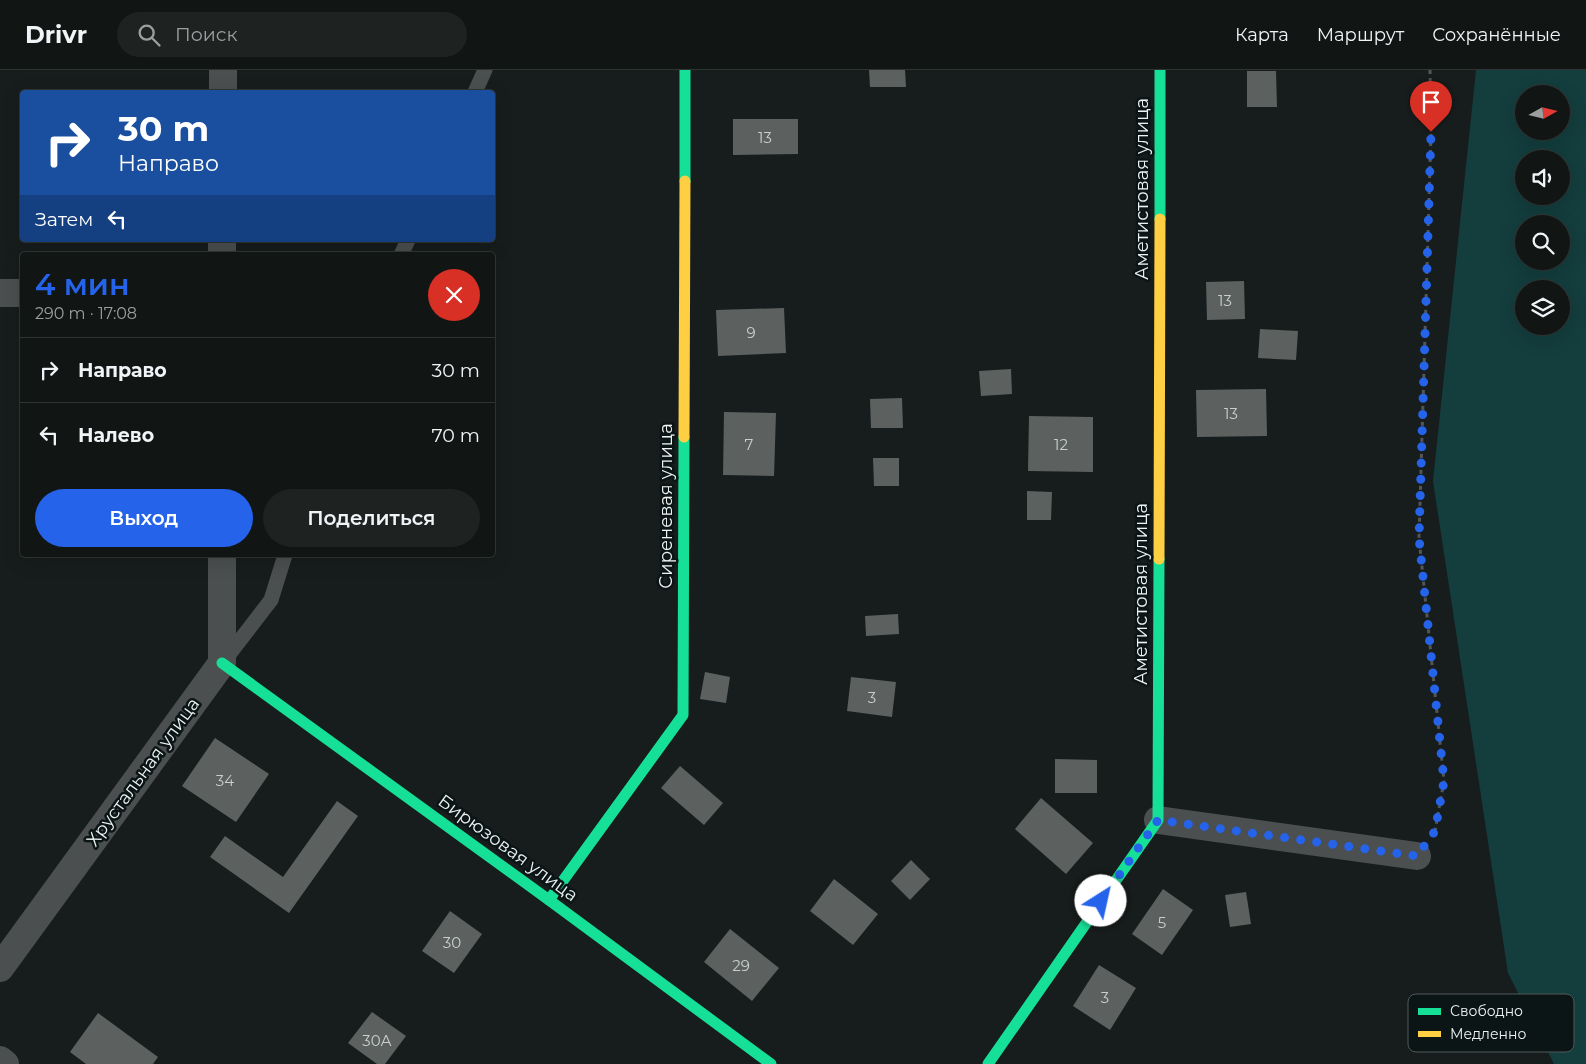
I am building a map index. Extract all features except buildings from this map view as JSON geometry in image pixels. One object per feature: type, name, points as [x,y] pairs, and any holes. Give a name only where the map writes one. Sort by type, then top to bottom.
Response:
[{"type":"street","points":[[223,70],[223,90]]},
{"type":"street","name":"Сиреневая улица","points":[[549,900],[683,715],[685,70]]},
{"type":"street","name":"Аметистовая улица","points":[[1158,820],[1160,70]]},
{"type":"street","points":[[0,293],[20,293]]},
{"type":"street","points":[[222,557],[222,663]]},
{"type":"street","name":"Бирюзовая улица","points":[[222,663],[771,1064]]},
{"type":"street","name":"Хрустальная улица","points":[[0,968],[222,663]]},
{"type":"street","points":[[988,1064],[1158,820],[1417,856]]},
{"type":"street","points":[[0,1060],[5,1064]]},
{"type":"lane","points":[[476,90],[485,70]]},
{"type":"lane","points":[[222,663],[271,600],[284,557]]},
{"type":"path","points":[[1417,856],[1435,831],[1444,781],[1419,538],[1431,132],[1430,70]]},
{"type":"shaded area","points":[[1476,70],[1586,70],[1586,1064],[1554,1064],[1548,1052],[1574,1052],[1574,994],[1519,994],[1508,973],[1433,481]]},
{"type":"traffic: fast","points":[[685,70],[685,181]]},
{"type":"traffic: fast","points":[[1160,70],[1160,219]]},
{"type":"traffic: fast","points":[[549,900],[683,715],[684,437]]},
{"type":"traffic: fast","points":[[988,1064],[1158,820],[1159,559]]},
{"type":"traffic: fast","points":[[222,663],[771,1064]]},
{"type":"traffic: slow","points":[[684,437],[685,181]]},
{"type":"traffic: slow","points":[[1159,559],[1160,219]]},
{"type":"route","points":[[1101,901],[1158,820],[1417,856],[1435,831],[1444,781],[1419,538],[1431,132]]}]
